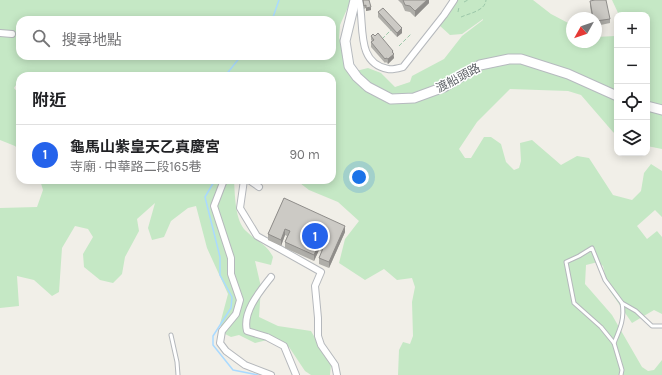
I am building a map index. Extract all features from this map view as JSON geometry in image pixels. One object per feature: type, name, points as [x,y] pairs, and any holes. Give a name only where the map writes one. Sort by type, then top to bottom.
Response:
[{"type":"street","name":"渡船頭路","points":[[355,0],[345,41],[349,66],[357,77],[368,87],[391,99],[414,98],[444,87],[480,65],[509,58],[521,59],[568,74],[614,95]]},
{"type":"street","points":[[359,0],[364,48],[370,60],[379,66],[389,69],[403,67],[454,0]]},
{"type":"street","points":[[0,33],[12,34]]},
{"type":"street","points":[[650,107],[662,110]]},
{"type":"street","points":[[222,184],[214,206],[231,258],[231,274],[240,300],[236,314],[222,331],[220,343],[226,351],[245,365],[272,375]]},
{"type":"street","points":[[243,184],[240,208],[257,236],[321,272],[315,286],[318,336],[322,345],[335,364],[337,375]]},
{"type":"street","points":[[255,184],[259,187]]},
{"type":"street","points":[[271,277],[253,300],[245,324],[247,331],[267,337],[284,346],[296,375]]},
{"type":"lane","points":[[621,375],[622,370],[614,342],[602,327],[574,303],[566,262],[592,248],[605,280],[622,303],[636,311],[652,326],[662,326]]},
{"type":"lane","points":[[614,342],[621,328],[624,313],[622,303]]},
{"type":"lane","points":[[171,335],[177,362],[178,375]]},
{"type":"path","points":[[464,2],[468,0]]},
{"type":"path","points":[[461,17],[482,8],[486,4],[486,0]]},
{"type":"path","points":[[458,12],[459,7]]},
{"type":"path","points":[[380,40],[391,30]]},
{"type":"path","points":[[399,46],[411,34]]},
{"type":"green space","points":[[0,0],[351,0],[340,25],[339,38],[356,71],[368,68],[381,73],[395,87],[410,82],[412,76],[444,59],[462,36],[483,20],[462,34],[450,35],[439,25],[456,0],[533,0],[551,14],[566,22],[566,48],[602,48],[602,37],[614,36],[614,133],[581,95],[568,91],[510,89],[477,122],[459,149],[465,158],[471,158],[484,137],[491,137],[501,144],[506,162],[514,170],[519,168],[521,161],[520,143],[532,140],[561,165],[577,156],[589,158],[613,195],[632,200],[641,191],[644,173],[651,164],[662,171],[662,217],[655,210],[637,226],[647,239],[657,231],[662,237],[662,314],[654,310],[632,323],[608,288],[603,266],[598,262],[586,265],[585,284],[612,315],[642,367],[648,371],[654,370],[662,360],[662,375],[398,375],[399,350],[403,342],[410,344],[413,336],[412,302],[415,287],[412,278],[397,280],[384,269],[365,280],[339,263],[345,239],[359,221],[338,202],[309,190],[301,184],[336,184],[336,72],[16,72],[16,85],[14,88],[16,90],[16,147],[0,140]]},
{"type":"green space","points":[[612,0],[662,0],[662,149],[650,147],[650,12],[618,12]]},
{"type":"green space","points":[[41,184],[234,184],[236,207],[242,227],[268,249],[273,257],[271,265],[255,261],[261,287],[259,317],[278,326],[311,331],[331,365],[330,375],[311,375],[305,371],[289,347],[267,340],[255,343],[239,335],[231,337],[223,333],[220,324],[228,294],[207,248],[196,206],[188,208],[171,221],[164,237],[152,240],[148,228],[155,203],[137,219],[139,231],[125,257],[122,274],[113,283],[100,280],[84,267],[83,254],[93,237],[88,229],[75,226],[62,248],[59,292],[52,296],[34,280],[17,276],[19,306],[0,308],[0,208],[37,207],[43,190]]},
{"type":"building","points":[[363,0],[369,0],[371,7],[366,8]]},
{"type":"building","points":[[403,0],[427,0],[415,11],[410,6],[405,5]]},
{"type":"building","points":[[606,0],[610,19],[602,20],[602,12],[592,12],[590,1]]},
{"type":"building","points":[[383,8],[402,28],[397,33],[378,12]]},
{"type":"building","points":[[378,33],[393,51],[392,52],[394,54],[388,59],[385,59],[371,42],[374,40],[371,36],[373,34],[375,36]]},
{"type":"building","points":[[284,198],[345,226],[329,262],[319,258],[324,246],[319,244],[314,255],[285,242],[290,231],[285,229],[281,240],[268,234]]},
{"type":"waterway","points":[[273,16],[279,0]]},
{"type":"waterway","points":[[228,72],[238,60]]},
{"type":"waterway","points":[[213,184],[205,197],[220,257],[220,275],[232,297],[231,308],[213,336],[213,345],[233,370],[258,375]]},
{"type":"place","name":"龜馬山紫皇天乙真慶宮","points":[[315,236]]}]
